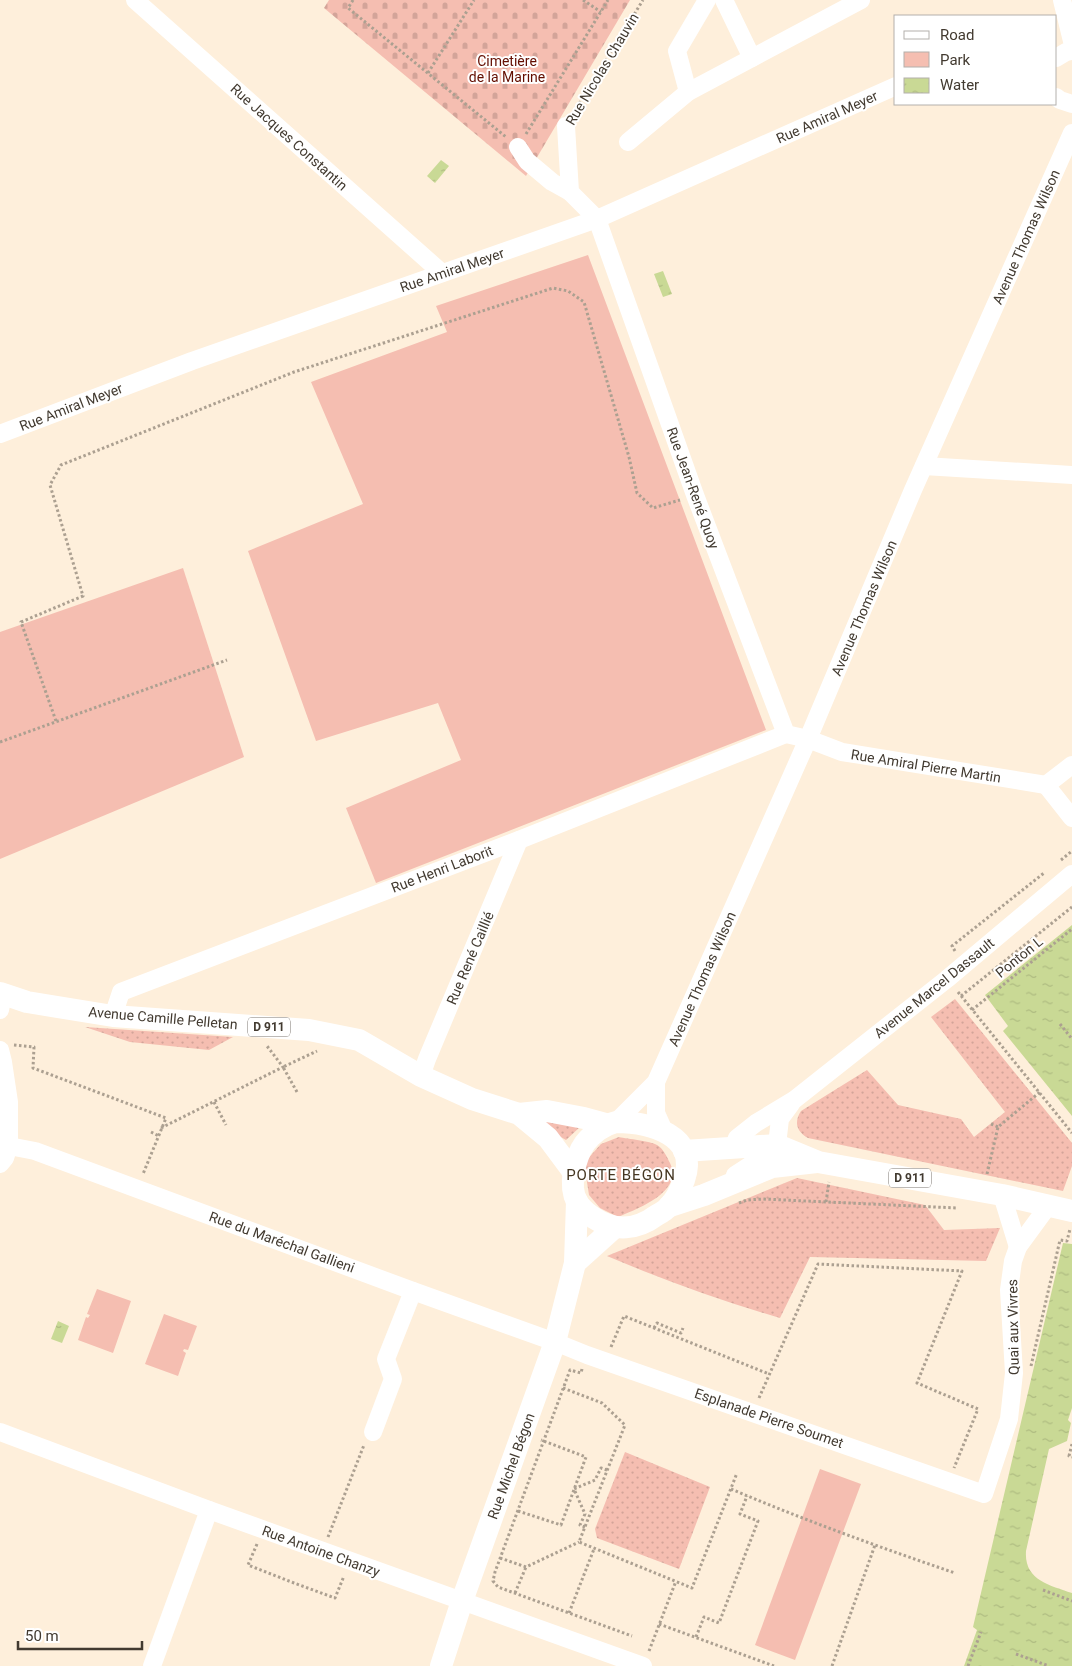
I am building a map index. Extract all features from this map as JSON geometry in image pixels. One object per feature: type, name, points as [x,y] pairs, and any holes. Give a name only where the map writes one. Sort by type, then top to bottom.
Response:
[{"type":"main road","name":"Avenue Camille Pelletan","points":[[1,999],[113,1016],[309,1030],[359,1040],[421,1076],[472,1099],[520,1114],[548,1138],[574,1173]]},
{"type":"main road","name":"Avenue Camille Pelletan","points":[[520,1114],[547,1111],[611,1123]]},
{"type":"main road","points":[[631,1122],[648,1125],[664,1131],[673,1137],[684,1150],[686,1166],[686,1174],[670,1206],[638,1226],[625,1228],[602,1223],[577,1201],[574,1191],[574,1173],[585,1143],[611,1123],[631,1122]]},
{"type":"main road","name":"D 911","points":[[684,1150],[777,1145],[818,1162],[993,1194],[1062,1214]]},
{"type":"main road","name":"D 911","points":[[670,1206],[704,1195],[772,1167],[818,1162]]},
{"type":"main road","name":"Rue Michel Bégon","points":[[441,1666],[462,1601],[555,1342],[575,1263],[577,1201]]},
{"type":"main road","points":[[575,1263],[615,1227]]},
{"type":"street","name":"Rue Jacques Constantin","points":[[136,0],[442,273]]},
{"type":"street","points":[[688,92],[677,51],[707,0]]},
{"type":"street","points":[[724,0],[752,58]]},
{"type":"street","points":[[628,142],[688,92],[861,0]]},
{"type":"street","points":[[1062,0],[1072,40]]},
{"type":"street","points":[[1057,57],[1072,51]]},
{"type":"street","name":"Rue Amiral Meyer","points":[[0,434],[192,361],[597,219],[894,87]]},
{"type":"street","points":[[1057,98],[1072,104]]},
{"type":"street","name":"Rue Nicolas Chauvin","points":[[566,126],[570,192]]},
{"type":"street","name":"Avenue Thomas Wilson","points":[[611,1123],[656,1082],[808,739],[924,466],[1072,133]]},
{"type":"street","points":[[518,147],[527,161],[552,182],[570,192],[597,219]]},
{"type":"street","name":"Rue Jean-René Quoy","points":[[597,219],[695,495],[786,734]]},
{"type":"street","points":[[924,466],[1072,475]]},
{"type":"street","points":[[786,734],[808,739]]},
{"type":"street","name":"Rue Henri Laborit","points":[[113,1016],[121,992],[519,840],[786,734]]},
{"type":"street","name":"Rue Amiral Pierre Martin","points":[[808,739],[842,752],[1046,785]]},
{"type":"street","points":[[1072,764],[1046,785],[1072,818]]},
{"type":"street","name":"Rue René Caillié","points":[[421,1076],[519,840]]},
{"type":"street","name":"Avenue Marcel Dassault","points":[[734,1146],[737,1138],[756,1123],[794,1100],[939,985],[1072,874]]},
{"type":"street","points":[[0,1164],[9,1146],[9,1102],[3,1062],[6,1048]]},
{"type":"street","name":"Avenue Thomas Wilson","points":[[656,1082],[656,1113],[664,1131]]},
{"type":"street","name":"Avenue Marcel Dassault","points":[[777,1145],[780,1119],[794,1100]]},
{"type":"street","name":"D 911","points":[[704,1195],[769,1153],[777,1145]]},
{"type":"street","name":"Rue du Maréchal Gallieni","points":[[9,1146],[35,1151],[555,1342]]},
{"type":"street","points":[[993,1194],[1018,1247]]},
{"type":"street","name":"Quai aux Vivres","points":[[984,1494],[1009,1419],[1014,1373],[1010,1290],[1013,1261],[1018,1247],[1062,1214]]},
{"type":"street","points":[[373,1432],[393,1379],[386,1359],[413,1291]]},
{"type":"street","name":"Esplanade Pierre Soumet","points":[[555,1342],[984,1494]]},
{"type":"street","name":"Rue Antoine Chanzy","points":[[0,1432],[262,1530],[643,1666]]},
{"type":"street","points":[[152,1666],[209,1510]]},
{"type":"path","points":[[352,0],[348,8],[518,147],[608,0]]},
{"type":"path","points":[[428,73],[474,0]]},
{"type":"path","points":[[584,0],[601,12]]},
{"type":"path","name":"Rue Nicolas Chauvin","points":[[566,126],[643,0]]},
{"type":"path","points":[[56,721],[21,622],[83,596],[50,485],[61,465],[294,372],[553,288],[568,291],[584,302],[637,493],[653,508],[695,495]]},
{"type":"path","points":[[0,742],[227,660]]},
{"type":"path","points":[[1057,863],[1072,851]]},
{"type":"path","points":[[953,949],[952,946],[1050,869]]},
{"type":"path","points":[[1072,906],[961,996],[1072,1133]]},
{"type":"path","name":"Ponton L","points":[[972,1010],[1072,929]]},
{"type":"path","points":[[1060,1024],[1072,1039]]},
{"type":"path","points":[[264,1026],[263,1041],[283,1067],[296,1092]]},
{"type":"path","points":[[6,1048],[34,1047],[33,1068],[100,1096],[166,1118],[137,1189]]},
{"type":"path","points":[[162,1128],[321,1048]]},
{"type":"path","points":[[993,1194],[998,1128],[1040,1092]]},
{"type":"path","points":[[214,1102],[226,1125]]},
{"type":"path","points":[[991,1124],[998,1128]]},
{"type":"path","points":[[151,1132],[159,1136]]},
{"type":"path","points":[[738,1204],[747,1200],[763,1198],[960,1208]]},
{"type":"path","points":[[1030,1370],[1060,1240],[1067,1242],[1062,1214]]},
{"type":"path","points":[[753,1412],[818,1264],[962,1271],[917,1383],[978,1409],[949,1481]]},
{"type":"path","points":[[605,1361],[624,1316],[769,1374]]},
{"type":"path","points":[[654,1328],[657,1323],[681,1333]]},
{"type":"path","points":[[679,1338],[683,1328]]},
{"type":"path","points":[[581,1374],[570,1370],[493,1581],[498,1587],[515,1594],[632,1636]]},
{"type":"path","points":[[515,1594],[526,1567],[578,1542],[625,1425],[602,1403],[563,1388]]},
{"type":"path","points":[[323,1551],[362,1446],[373,1432]]},
{"type":"path","points":[[518,1511],[561,1525],[586,1457],[537,1439]]},
{"type":"path","points":[[1072,1444],[1069,1456],[1072,1456]]},
{"type":"path","points":[[574,1489],[595,1480],[601,1468],[607,1470]]},
{"type":"path","points":[[578,1542],[692,1588],[737,1473]]},
{"type":"path","points":[[574,1489],[584,1514],[580,1526],[585,1527]]},
{"type":"path","points":[[731,1489],[875,1546],[955,1573]]},
{"type":"path","points":[[696,1638],[704,1617],[719,1623],[758,1521],[740,1514],[747,1496]]},
{"type":"path","points":[[262,1530],[248,1565],[335,1598],[349,1561]]},
{"type":"path","points":[[832,1666],[875,1546]]},
{"type":"path","points":[[569,1613],[594,1549]]},
{"type":"path","points":[[500,1558],[526,1567]]},
{"type":"path","points":[[643,1666],[676,1581]]},
{"type":"path","points":[[1043,1590],[1072,1601]]},
{"type":"path","points":[[852,1610],[856,1612]]},
{"type":"path","points":[[659,1624],[774,1666]]},
{"type":"path","points":[[968,1666],[981,1632]]},
{"type":"path","points":[[1016,1654],[1049,1666]]},
{"type":"green space","name":"Cimetière de la Marine","points":[[329,0],[630,0],[526,176],[324,8]]},
{"type":"green space","points":[[588,255],[766,730],[376,883],[346,808],[461,760],[438,703],[316,741],[248,551],[363,504],[311,382],[447,332],[436,306]]},
{"type":"green space","points":[[183,568],[244,757],[0,859],[0,632]]},
{"type":"green space","points":[[955,999],[1072,1143],[1072,1166],[1063,1191],[808,1138],[797,1126],[797,1119],[801,1111],[867,1070],[898,1105],[961,1119],[974,1137],[1005,1112],[931,1017]]},
{"type":"green space","points":[[85,1027],[233,1037],[209,1050],[130,1042]]},
{"type":"green space","points":[[537,1118],[580,1127],[566,1140],[536,1123]]},
{"type":"green space","points":[[619,1137],[649,1142],[659,1146],[665,1153],[673,1173],[665,1191],[646,1204],[618,1217],[600,1208],[589,1195],[584,1163],[601,1144]]},
{"type":"green space","points":[[797,1178],[925,1205],[944,1230],[1000,1228],[986,1261],[810,1257],[780,1318],[693,1290],[607,1256]]},
{"type":"green space","points":[[97,1289],[131,1301],[113,1353],[78,1340],[86,1317],[88,1318],[90,1315],[87,1314]]},
{"type":"green space","points":[[164,1314],[197,1326],[188,1350],[184,1349],[183,1351],[186,1353],[178,1376],[145,1364]]},
{"type":"green space","points":[[625,1452],[710,1487],[679,1569],[597,1538],[595,1529]]},
{"type":"green space","points":[[820,1469],[861,1484],[795,1660],[755,1645]]},
{"type":"water","points":[[441,160],[449,166],[435,183],[427,176]]},
{"type":"water","points":[[663,271],[672,294],[663,297],[654,274]]},
{"type":"water","points":[[1072,925],[1072,1116],[1003,1031],[1008,1026],[985,995]]},
{"type":"water","points":[[1063,1243],[1072,1244],[1072,1408],[1068,1420],[1071,1423],[1067,1441],[1049,1449],[1026,1551],[1026,1561],[1029,1569],[1040,1580],[1072,1593],[1072,1666],[964,1666],[977,1630],[973,1627]]},
{"type":"water","points":[[58,1321],[69,1326],[62,1343],[51,1339]]},
{"type":"district","name":"PORTE BÉGON","points":[[621,1175]]}]
